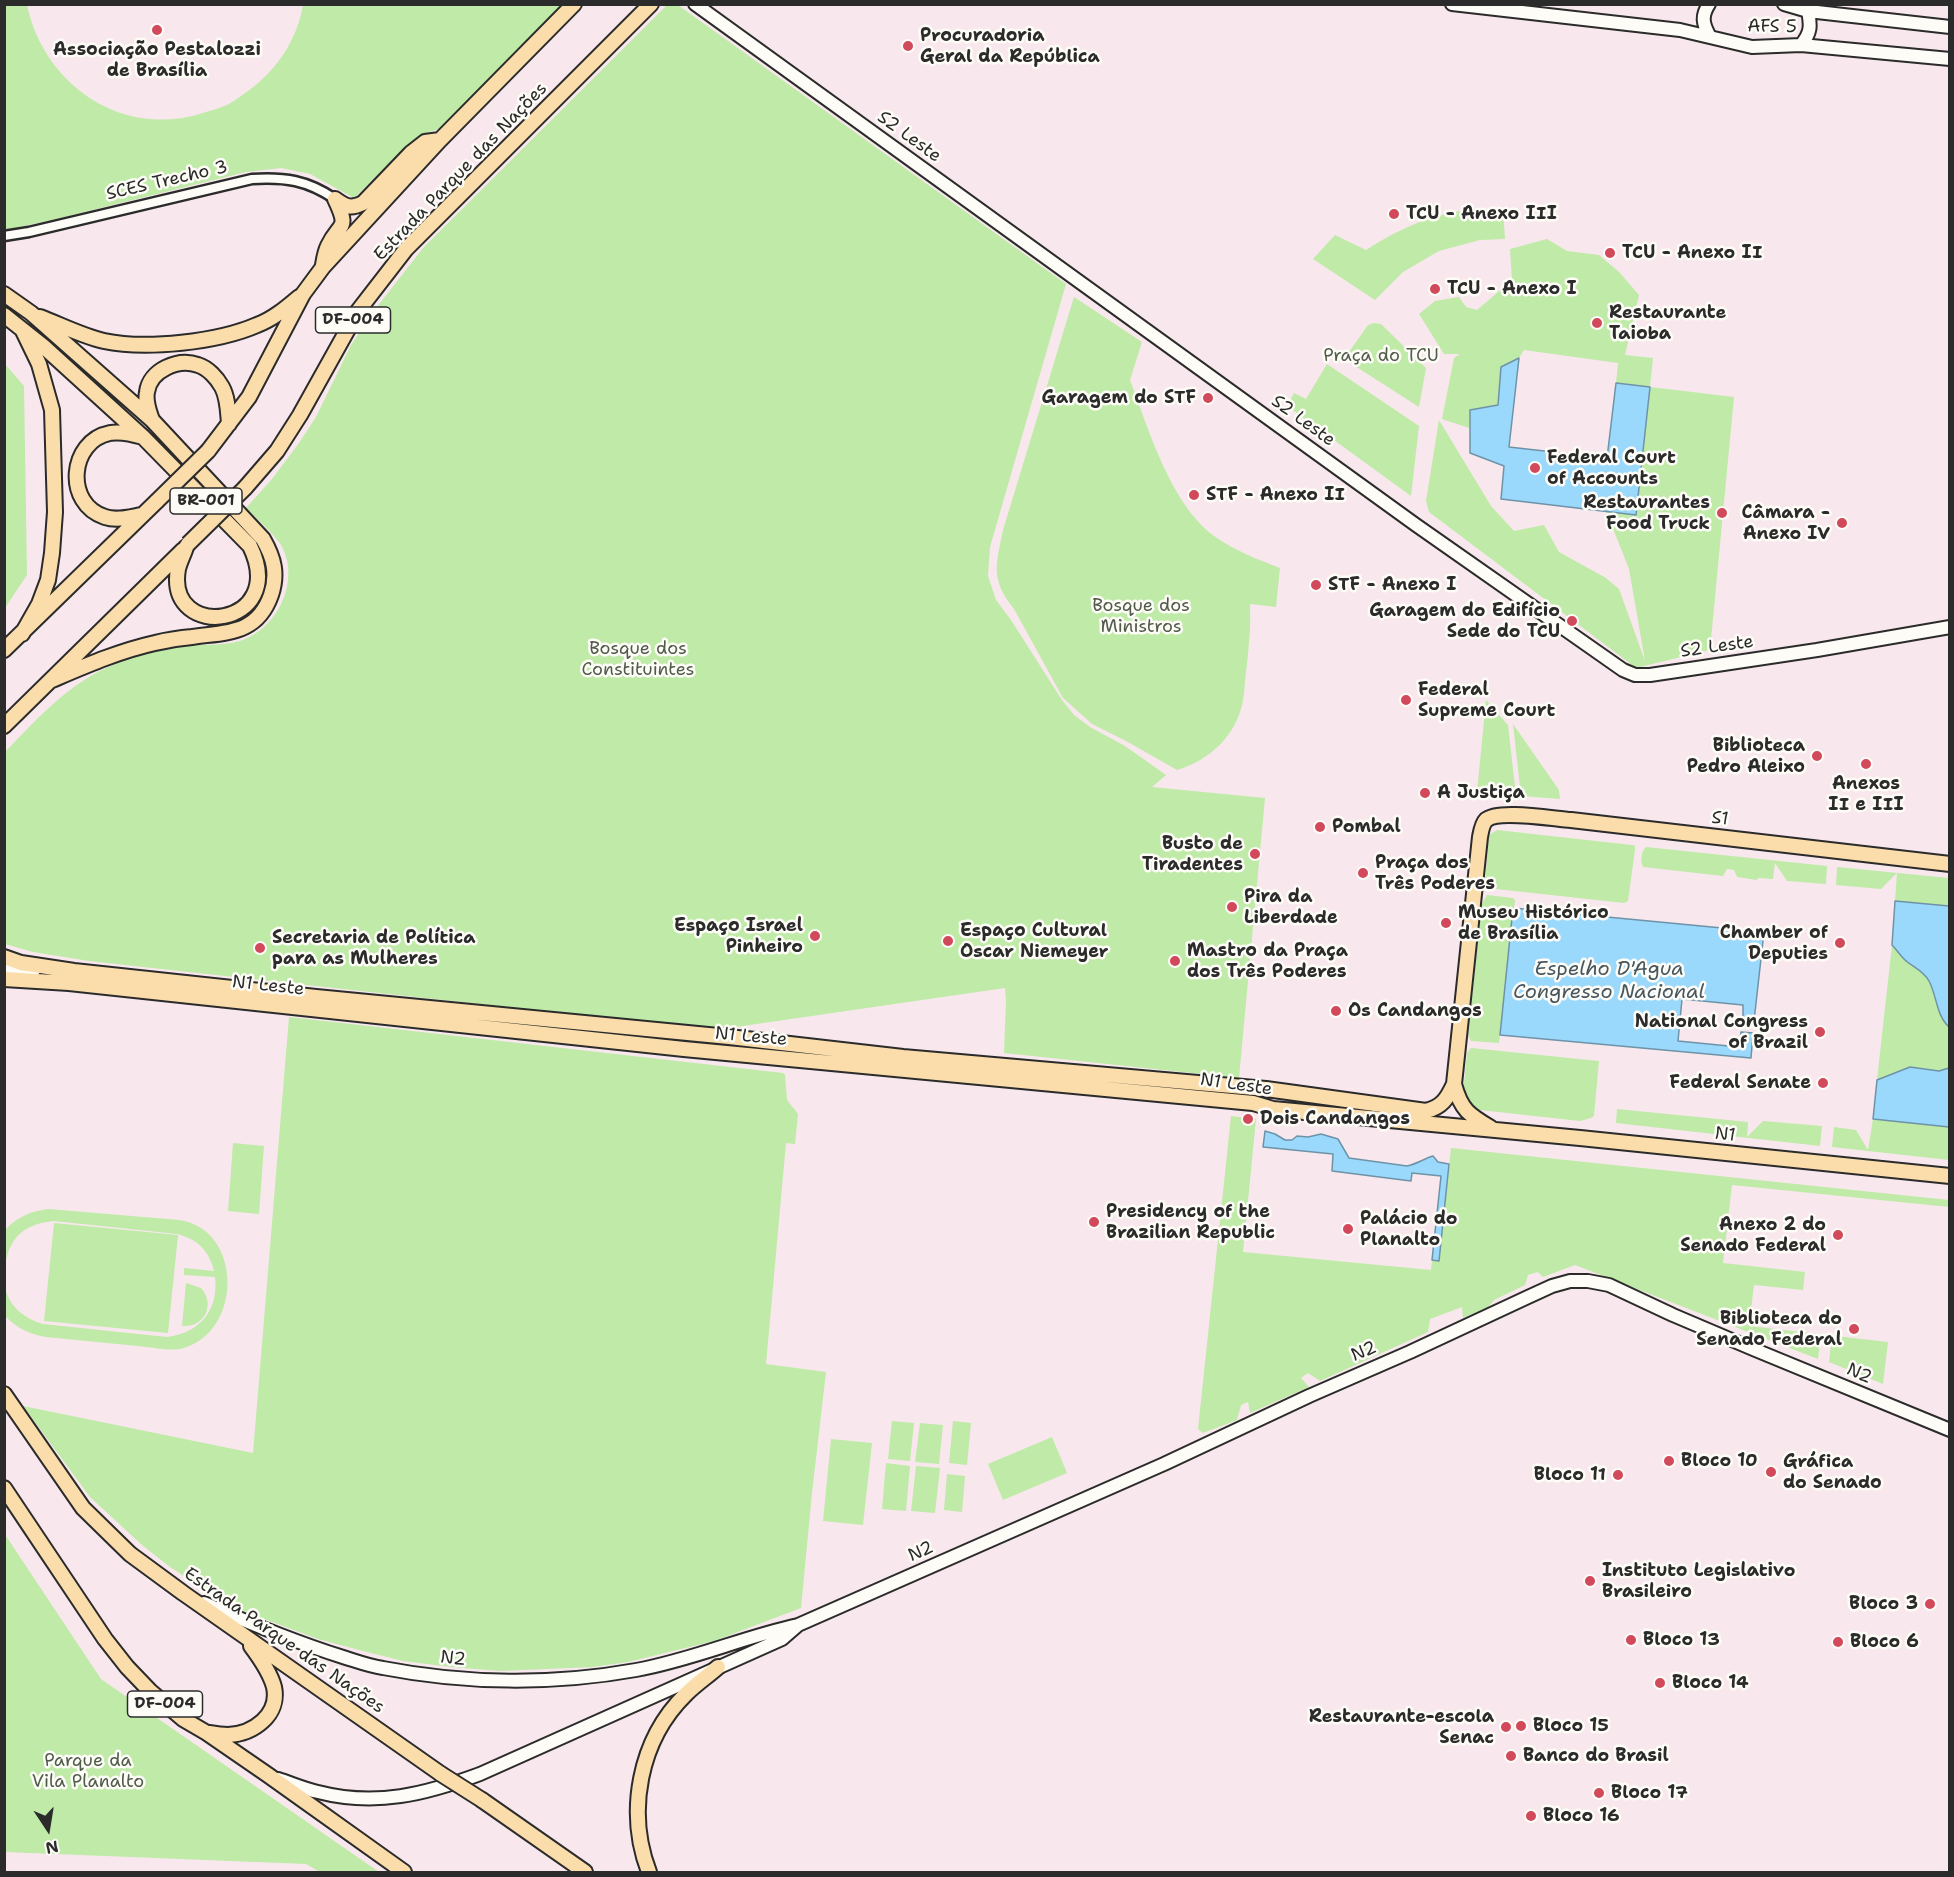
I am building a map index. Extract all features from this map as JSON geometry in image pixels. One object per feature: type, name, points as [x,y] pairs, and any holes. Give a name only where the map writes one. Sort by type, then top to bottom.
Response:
[{"type":"highway","name":"Estrada Parque das Nações","points":[[4,650],[208,451],[249,397],[303,294],[323,267],[440,140],[574,4]]},
{"type":"highway","name":"Estrada Parque das Nações","points":[[4,726],[245,488],[277,451],[300,415],[358,310],[406,249],[651,4]]},
{"type":"highway","points":[[335,199],[346,207],[363,203],[411,153],[425,142],[440,140]]},
{"type":"highway","points":[[323,267],[327,246],[341,228],[343,219],[335,199]]},
{"type":"highway","name":"BR-001","points":[[4,294],[31,313],[152,420],[263,539],[271,553],[275,570],[268,603],[258,618],[243,628],[226,634],[146,645],[119,653],[51,680]]},
{"type":"highway","name":"BR-001","points":[[31,313],[79,334],[104,341],[161,344],[231,335],[279,314],[303,294]]},
{"type":"highway","name":"BR-001","points":[[4,315],[21,326],[143,437],[250,546],[259,569],[258,583],[252,597],[241,610],[224,617],[208,617],[198,614],[188,606],[181,595],[178,579],[178,567],[187,545]]},
{"type":"highway","points":[[21,326],[39,364],[52,410],[55,512],[48,580],[39,604],[22,634]]},
{"type":"highway","points":[[152,420],[147,403],[147,391],[153,377],[164,368],[188,363],[201,365],[212,373],[222,387],[227,401],[229,424]]},
{"type":"highway","points":[[142,515],[121,519],[105,517],[88,508],[79,495],[76,477],[78,462],[85,449],[98,438],[110,433],[129,433],[143,437]]},
{"type":"highway","name":"S1","points":[[1454,1084],[1480,837],[1482,826],[1493,816],[1571,820],[1950,864]]},
{"type":"highway","points":[[4,957],[72,977]]},
{"type":"highway","points":[[4,979],[72,977]]},
{"type":"highway","name":"N1 Leste","points":[[72,977],[316,997],[729,1037],[903,1057],[1266,1089],[1426,1112],[1438,1108],[1446,1101],[1454,1084]]},
{"type":"highway","name":"N1 Leste","points":[[72,977],[684,1049],[1253,1103],[1273,1109],[1496,1130]]},
{"type":"highway","points":[[1454,1084],[1464,1110],[1470,1116],[1496,1130]]},
{"type":"highway","name":"N1","points":[[1496,1130],[1950,1176]]},
{"type":"highway","name":"Estrada Parque das Nações","points":[[4,1394],[83,1508],[130,1554],[441,1774],[585,1872]]},
{"type":"highway","points":[[4,1405],[18,1416]]},
{"type":"highway","name":"DF-004","points":[[4,1488],[105,1639],[150,1691],[183,1719],[268,1775],[404,1872]]},
{"type":"highway","points":[[207,1733],[228,1735],[247,1731],[262,1723],[272,1711],[275,1698],[272,1680],[263,1662],[244,1636]]},
{"type":"highway","points":[[649,1872],[642,1855],[638,1827],[638,1796],[643,1766],[667,1717],[686,1694],[718,1667]]},
{"type":"main road","name":"S2 Leste","points":[[695,4],[1406,518],[1623,670],[1635,675],[1650,675],[1950,627]]},
{"type":"main road","name":"AFS 5","points":[[1452,4],[1669,28],[1709,35],[1734,44],[1752,47],[1802,45],[1950,59]]},
{"type":"main road","points":[[1709,4],[1703,15],[1704,26],[1709,35]]},
{"type":"main road","name":"AFS 5","points":[[1784,4],[1808,11],[1950,27]]},
{"type":"main road","points":[[1802,45],[1811,29],[1808,11]]},
{"type":"main road","name":"N1 Leste","points":[[4,971],[72,977]]},
{"type":"main road","name":"N2","points":[[183,1593],[268,1631],[381,1668],[450,1677],[510,1681],[578,1678],[636,1670],[696,1656],[778,1629],[798,1625],[1164,1464],[1552,1286],[1570,1281],[1588,1281],[1609,1285],[1673,1315],[1950,1430]]},
{"type":"main road","name":"N2","points":[[268,1775],[318,1792],[358,1798],[404,1797],[441,1788],[480,1774],[782,1639],[798,1625]]},
{"type":"street","name":"SCES Trecho 3","points":[[4,236],[252,179],[277,178],[303,183],[335,199]]},
{"type":"green space","points":[[5,4],[27,5],[36,34],[50,59],[69,81],[91,99],[116,111],[144,118],[173,119],[203,113],[226,105],[258,83],[277,64],[291,42],[303,5],[563,5],[441,128],[417,137],[354,198],[310,174],[281,168],[246,172],[5,230]]},
{"type":"green space","name":"Bosque dos Constituintes","points":[[667,5],[678,5],[1066,284],[990,547],[988,576],[996,600],[1074,715],[1090,727],[1125,746],[1166,775],[1152,787],[1265,798],[1239,1078],[1004,1053],[1005,988],[715,1030],[89,961],[33,952],[5,944],[4,753],[64,695],[106,668],[165,649],[240,641],[253,635],[275,615],[287,588],[287,559],[281,545],[270,531],[246,508],[272,479],[299,443],[316,417],[351,345],[373,312],[423,248]]},
{"type":"green space","points":[[1475,209],[1503,209],[1505,239],[1480,240],[1439,251],[1403,272],[1375,300],[1313,259],[1335,235],[1366,250],[1392,235],[1431,218]]},
{"type":"green space","points":[[1547,239],[1567,251],[1599,255],[1619,272],[1639,295],[1625,355],[1653,358],[1650,387],[1616,383],[1618,363],[1524,350],[1519,358],[1501,367],[1498,405],[1470,410],[1469,428],[1442,419],[1454,358],[1460,354],[1444,354],[1419,314],[1435,301],[1459,297],[1466,307],[1477,310],[1512,280],[1510,249]]},
{"type":"green space","name":"Bosque dos Ministros","points":[[1074,297],[1142,342],[1130,380],[1153,442],[1173,486],[1185,505],[1214,536],[1246,554],[1280,568],[1276,607],[1250,604],[1250,634],[1240,714],[1228,736],[1211,753],[1177,770],[1092,724],[1063,698],[998,580],[997,562],[1003,530]]},
{"type":"green space","name":"Praça do TCU","points":[[1381,324],[1426,368],[1419,407],[1344,359],[1368,325]]},
{"type":"green space","points":[[5,364],[24,386],[27,575],[5,608]]},
{"type":"green space","points":[[1327,364],[1419,426],[1411,496],[1287,406],[1294,393],[1306,399]]},
{"type":"green space","points":[[1650,387],[1734,397],[1710,650],[1636,668],[1429,512],[1426,501],[1439,420],[1491,506],[1514,531],[1544,525],[1559,552],[1606,578],[1619,589],[1645,661],[1629,569],[1606,511],[1636,514]]},
{"type":"green space","points":[[1486,700],[1508,725],[1516,795],[1477,792]]},
{"type":"green space","points":[[1513,724],[1559,790],[1560,799],[1521,796]]},
{"type":"green space","points":[[1497,830],[1635,846],[1628,901],[1624,903],[1487,888],[1485,882],[1489,835]]},
{"type":"green space","points":[[1646,847],[1827,866],[1826,884],[1787,881],[1775,863],[1773,879],[1758,878],[1757,880],[1737,877],[1734,870],[1727,869],[1723,876],[1643,867],[1642,857]]},
{"type":"green space","points":[[1837,867],[1949,878],[1949,906],[1895,901],[1897,873],[1881,889],[1836,885]]},
{"type":"green space","points":[[1487,895],[1515,900],[1499,1043],[1471,1041],[1468,1035],[1482,904]]},
{"type":"green space","points":[[1892,945],[1904,959],[1924,974],[1932,986],[1939,1011],[1949,1027],[1949,1068],[1939,1071],[1923,1068],[1895,1073],[1877,1080]]},
{"type":"green space","points":[[289,1017],[785,1075],[787,1100],[798,1114],[795,1144],[786,1143],[766,1364],[826,1372],[801,1608],[714,1641],[628,1662],[593,1667],[500,1671],[403,1661],[318,1639],[240,1610],[170,1567],[142,1545],[90,1497],[23,1406],[253,1453]]},
{"type":"green space","points":[[1471,1048],[1599,1061],[1594,1116],[1580,1121],[1471,1109],[1463,1094],[1467,1053]]},
{"type":"green space","points":[[1617,1109],[1748,1122],[1747,1137],[1763,1121],[1822,1126],[1820,1146],[1616,1123]]},
{"type":"green space","points":[[1231,1116],[1256,1119],[1243,1252],[1431,1270],[1432,1260],[1439,1261],[1451,1148],[1949,1200],[1949,1207],[1732,1185],[1723,1263],[1805,1272],[1803,1290],[1754,1285],[1749,1326],[1888,1342],[1883,1384],[1829,1362],[1832,1336],[1821,1335],[1818,1359],[1575,1265],[1543,1277],[1538,1272],[1528,1275],[1525,1285],[1494,1300],[1488,1307],[1463,1318],[1462,1307],[1430,1319],[1428,1332],[1320,1381],[1308,1373],[1301,1378],[1309,1387],[1250,1413],[1248,1402],[1241,1405],[1237,1420],[1203,1433],[1198,1429]]},
{"type":"green space","points":[[1873,1119],[1949,1127],[1949,1160],[1832,1147],[1834,1127],[1856,1130],[1868,1150]]},
{"type":"green space","points":[[233,1143],[264,1146],[259,1214],[228,1211]]},
{"type":"green space","points":[[49,1209],[179,1220],[200,1228],[215,1242],[224,1261],[228,1283],[225,1304],[216,1324],[201,1340],[180,1349],[170,1350],[46,1337],[14,1324],[5,1316],[5,1286],[10,1300],[18,1311],[43,1324],[167,1337],[189,1331],[197,1325],[210,1310],[214,1300],[215,1277],[184,1275],[184,1268],[214,1271],[209,1257],[196,1242],[177,1234],[54,1221],[43,1223],[26,1229],[14,1240],[5,1267],[5,1230],[25,1215]]},
{"type":"green space","points":[[54,1223],[178,1235],[168,1333],[44,1321]]},
{"type":"green space","points":[[186,1283],[201,1288],[207,1301],[207,1308],[202,1319],[190,1326],[182,1326]]},
{"type":"green space","points":[[892,1421],[914,1423],[910,1461],[888,1459]]},
{"type":"green space","points":[[953,1421],[971,1423],[967,1465],[949,1463]]},
{"type":"green space","points":[[920,1423],[943,1425],[939,1464],[915,1462]]},
{"type":"green space","points":[[1052,1437],[1067,1473],[1003,1500],[988,1464]]},
{"type":"green space","points":[[831,1439],[872,1443],[863,1525],[823,1521]]},
{"type":"green space","points":[[886,1463],[910,1466],[906,1511],[882,1509]]},
{"type":"green space","points":[[916,1466],[940,1468],[935,1513],[911,1511]]},
{"type":"green space","points":[[947,1474],[965,1476],[962,1512],[944,1510]]},
{"type":"green space","name":"Parque da Vila Planalto","points":[[4,1533],[101,1679],[379,1872],[320,1872],[306,1864],[5,1852]]},
{"type":"water","points":[[1519,358],[1509,447],[1607,458],[1616,383],[1650,387],[1636,515],[1501,499],[1504,466],[1470,453],[1470,410],[1498,405],[1501,367]]},
{"type":"water","points":[[1895,901],[1949,906],[1949,1027],[1939,1011],[1927,977],[1904,959],[1892,945]]},
{"type":"water","name":"Espelho D'Agua Congresso Nacional","points":[[1513,908],[1764,932],[1754,1021],[1743,1020],[1743,1005],[1682,999],[1678,1041],[1739,1047],[1741,1032],[1753,1033],[1751,1058],[1500,1035]]},
{"type":"water","points":[[1910,1067],[1939,1071],[1949,1068],[1949,1127],[1873,1119],[1877,1080]]},
{"type":"water","points":[[1265,1131],[1285,1140],[1292,1140],[1297,1136],[1308,1137],[1321,1134],[1338,1139],[1349,1158],[1407,1166],[1433,1156],[1438,1162],[1449,1164],[1439,1261],[1432,1260],[1441,1176],[1412,1173],[1411,1181],[1332,1171],[1333,1154],[1263,1147]]},
{"type":"place","name":"Associação Pestalozzi de Brasília","points":[[157,30]]},
{"type":"place","name":"Procuradoria Geral da República","points":[[908,46]]},
{"type":"place","name":"TCU - Anexo III","points":[[1394,214]]},
{"type":"place","name":"TCU - Anexo II","points":[[1610,253]]},
{"type":"place","name":"TCU - Anexo I","points":[[1435,289]]},
{"type":"place","name":"Restaurante Taioba","points":[[1597,323]]},
{"type":"place","name":"Garagem do STF","points":[[1208,398]]},
{"type":"place","name":"Federal Court of Accounts","points":[[1535,468]]},
{"type":"place","name":"STF - Anexo II","points":[[1194,495]]},
{"type":"place","name":"Restaurantes Food Truck","points":[[1722,513]]},
{"type":"place","name":"Câmara - Anexo IV","points":[[1842,523]]},
{"type":"place","name":"STF - Anexo I","points":[[1316,585]]},
{"type":"place","name":"Garagem do Edifício Sede do TCU","points":[[1572,621]]},
{"type":"place","name":"Federal Supreme Court","points":[[1406,700]]},
{"type":"place","name":"Biblioteca Pedro Aleixo","points":[[1817,756]]},
{"type":"place","name":"Anexos II e III","points":[[1866,764]]},
{"type":"place","name":"A Justiça","points":[[1425,793]]},
{"type":"place","name":"Pombal","points":[[1320,827]]},
{"type":"place","name":"Busto de Tiradentes","points":[[1255,854]]},
{"type":"place","name":"Praça dos Três Poderes","points":[[1363,873]]},
{"type":"place","name":"Pira da Liberdade","points":[[1232,907]]},
{"type":"place","name":"Museu Histórico de Brasília","points":[[1446,923]]},
{"type":"place","name":"Espaço Israel Pinheiro","points":[[815,936]]},
{"type":"place","name":"Espaço Cultural Oscar Niemeyer","points":[[948,941]]},
{"type":"place","name":"Chamber of Deputies","points":[[1840,943]]},
{"type":"place","name":"Secretaria de Política para as Mulheres","points":[[260,948]]},
{"type":"place","name":"Mastro da Praça dos Três Poderes","points":[[1175,961]]},
{"type":"place","name":"Os Candangos","points":[[1336,1011]]},
{"type":"place","name":"National Congress of Brazil","points":[[1820,1032]]},
{"type":"place","name":"Federal Senate","points":[[1823,1083]]},
{"type":"place","name":"Dois Candangos","points":[[1248,1119]]},
{"type":"place","name":"Presidency of the Brazilian Republic","points":[[1094,1222]]},
{"type":"place","name":"Palácio do Planalto","points":[[1348,1229]]},
{"type":"place","name":"Anexo 2 do Senado Federal","points":[[1838,1235]]},
{"type":"place","name":"Biblioteca do Senado Federal","points":[[1854,1329]]},
{"type":"place","name":"Bloco 10","points":[[1669,1461]]},
{"type":"place","name":"Gráfica do Senado","points":[[1771,1472]]},
{"type":"place","name":"Bloco 11","points":[[1618,1475]]},
{"type":"place","name":"Instituto Legislativo Brasileiro","points":[[1590,1581]]},
{"type":"place","name":"Bloco 3","points":[[1930,1604]]},
{"type":"place","name":"Bloco 13","points":[[1631,1640]]},
{"type":"place","name":"Bloco 6","points":[[1838,1642]]},
{"type":"place","name":"Bloco 14","points":[[1660,1683]]},
{"type":"place","name":"Bloco 15","points":[[1521,1726]]},
{"type":"place","name":"Restaurante-escola Senac","points":[[1506,1727]]},
{"type":"place","name":"Banco do Brasil","points":[[1511,1756]]},
{"type":"place","name":"Bloco 17","points":[[1599,1793]]},
{"type":"place","name":"Bloco 16","points":[[1531,1816]]}]
